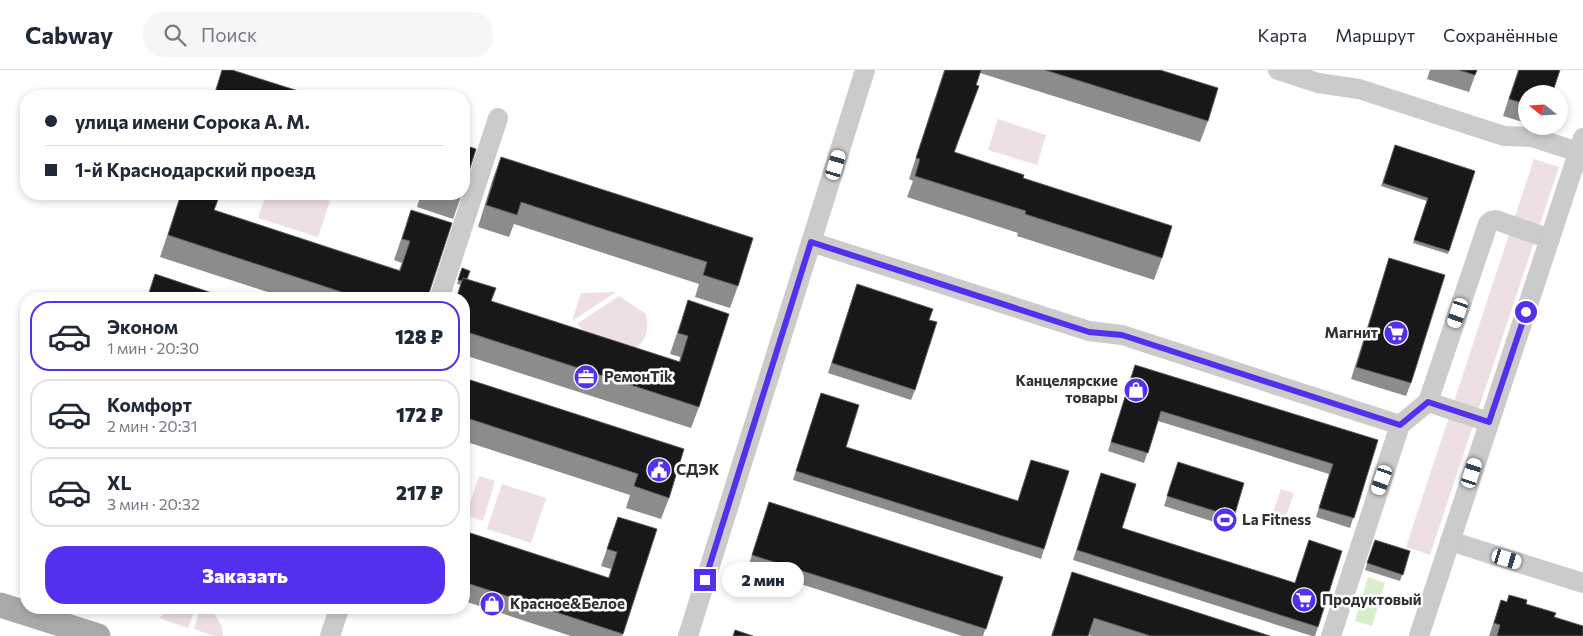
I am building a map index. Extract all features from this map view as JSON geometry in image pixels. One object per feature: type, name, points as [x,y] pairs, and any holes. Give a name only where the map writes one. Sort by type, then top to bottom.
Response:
[{"type":"main road","points":[[0,605],[20,611]]},
{"type":"main road","points":[[28,614],[98,636]]},
{"type":"street","points":[[688,636],[865,70]]},
{"type":"street","points":[[1278,70],[1318,83],[1359,89],[1504,136],[1532,137],[1581,145],[1420,636]]},
{"type":"street","points":[[441,292],[498,118]]},
{"type":"street","points":[[1331,636],[1400,425],[1428,402],[1488,224],[1496,220],[1550,239]]},
{"type":"street","points":[[811,242],[1089,332],[1122,335],[1400,425]]},
{"type":"street","points":[[1428,402],[1489,422]]},
{"type":"street","points":[[1450,541],[1583,583]]},
{"type":"street","points":[[330,636],[337,614]]},
{"type":"shaded area","points":[[998,119],[1046,135],[1037,165],[988,150]]},
{"type":"shaded area","points":[[1534,159],[1559,167],[1430,555],[1406,547]]},
{"type":"shaded area","points":[[264,200],[330,201],[318,237],[258,218]]},
{"type":"shaded area","points":[[616,292],[572,321],[581,293]]},
{"type":"shaded area","points":[[619,296],[646,314],[647,321],[645,337],[642,342],[627,352],[585,332],[577,324]]},
{"type":"shaded area","points":[[479,476],[495,481],[483,521],[470,516],[470,503]]},
{"type":"shaded area","points":[[502,484],[546,498],[531,543],[487,529]]},
{"type":"shaded area","points":[[1281,489],[1294,493],[1283,525],[1270,521]]},
{"type":"shaded area","points":[[1368,577],[1385,583],[1372,626],[1355,621]]},
{"type":"shaded area","points":[[163,614],[193,614],[188,628],[159,618]]},
{"type":"shaded area","points":[[198,614],[215,614],[222,627],[223,636],[214,636],[194,629]]},
{"type":"building","points":[[222,70],[232,70],[295,90],[216,90]]},
{"type":"building","points":[[945,70],[981,70],[976,85],[979,86],[954,152],[1024,175],[1023,178],[1172,226],[1162,258],[1025,214],[1026,211],[915,176],[920,159],[916,158]]},
{"type":"building","points":[[1045,70],[1160,70],[1218,88],[1208,121]]},
{"type":"building","points":[[1459,70],[1477,70],[1475,75]]},
{"type":"building","points":[[1519,70],[1560,70],[1555,85],[1518,85],[1518,102],[1509,99]]},
{"type":"building","points":[[1395,145],[1475,171],[1449,251],[1414,240],[1428,198],[1383,183]]},
{"type":"building","points":[[470,147],[476,149],[470,168]]},
{"type":"building","points":[[501,157],[753,238],[738,286],[703,275],[707,262],[521,202],[517,215],[486,205]]},
{"type":"building","points":[[179,200],[218,200],[214,210],[400,271],[410,241],[402,239],[411,210],[452,223],[429,292],[342,292],[168,235]]},
{"type":"building","name":"Магнит","points":[[1389,258],[1445,275],[1411,383],[1356,367]]},
{"type":"building","points":[[462,268],[470,271],[467,279],[463,278],[462,281],[458,280]]},
{"type":"building","points":[[155,274],[209,292],[149,292]]},
{"type":"building","points":[[463,278],[496,288],[491,301],[680,362],[688,336],[678,333],[688,300],[729,314],[699,407],[470,333],[470,292],[458,292]]},
{"type":"building","points":[[857,284],[933,309],[929,320],[937,322],[915,390],[832,363]]},
{"type":"building","points":[[1135,365],[1378,440],[1354,518],[1319,508],[1333,464],[1161,411],[1148,453],[1111,442]]},
{"type":"building","points":[[470,380],[684,449],[669,498],[634,486],[638,474],[470,419]]},
{"type":"building","points":[[821,393],[859,405],[846,447],[1018,501],[1031,460],[1069,471],[1044,549],[796,471]]},
{"type":"building","points":[[1178,462],[1244,483],[1234,517],[1167,496]]},
{"type":"building","points":[[1101,473],[1136,484],[1122,528],[1295,583],[1309,540],[1342,551],[1318,627],[1077,550]]},
{"type":"building","points":[[769,502],[1003,577],[986,629],[752,555]]},
{"type":"building","points":[[618,517],[657,529],[623,634],[470,584],[470,533],[609,578],[617,552],[607,549]]},
{"type":"building","points":[[1375,540],[1410,551],[1403,575],[1367,563]]},
{"type":"building","points":[[1072,572],[1270,636],[1151,636],[1094,618],[1088,636],[1052,636]]},
{"type":"building","points":[[1509,595],[1527,600],[1526,604],[1556,613],[1554,617],[1583,626],[1583,636],[1497,636],[1500,625],[1494,623],[1501,600],[1507,602]]},
{"type":"building","points":[[735,630],[753,636],[733,636]]},
{"type":"place","name":"Магнит","points":[[1396,333]]},
{"type":"place","name":"РемонTik","points":[[586,377]]},
{"type":"place","name":"Канцелярские товары","points":[[1136,390]]},
{"type":"place","name":"СДЭК","points":[[659,470]]},
{"type":"place","name":"La Fitness","points":[[1225,520]]},
{"type":"place","name":"Продуктовый","points":[[1304,600]]},
{"type":"place","name":"Красное&Белое","points":[[492,604]]},
{"type":"route","points":[[705,580],[811,242],[1089,332],[1122,335],[1400,425],[1428,402],[1489,422],[1526,312]]}]
